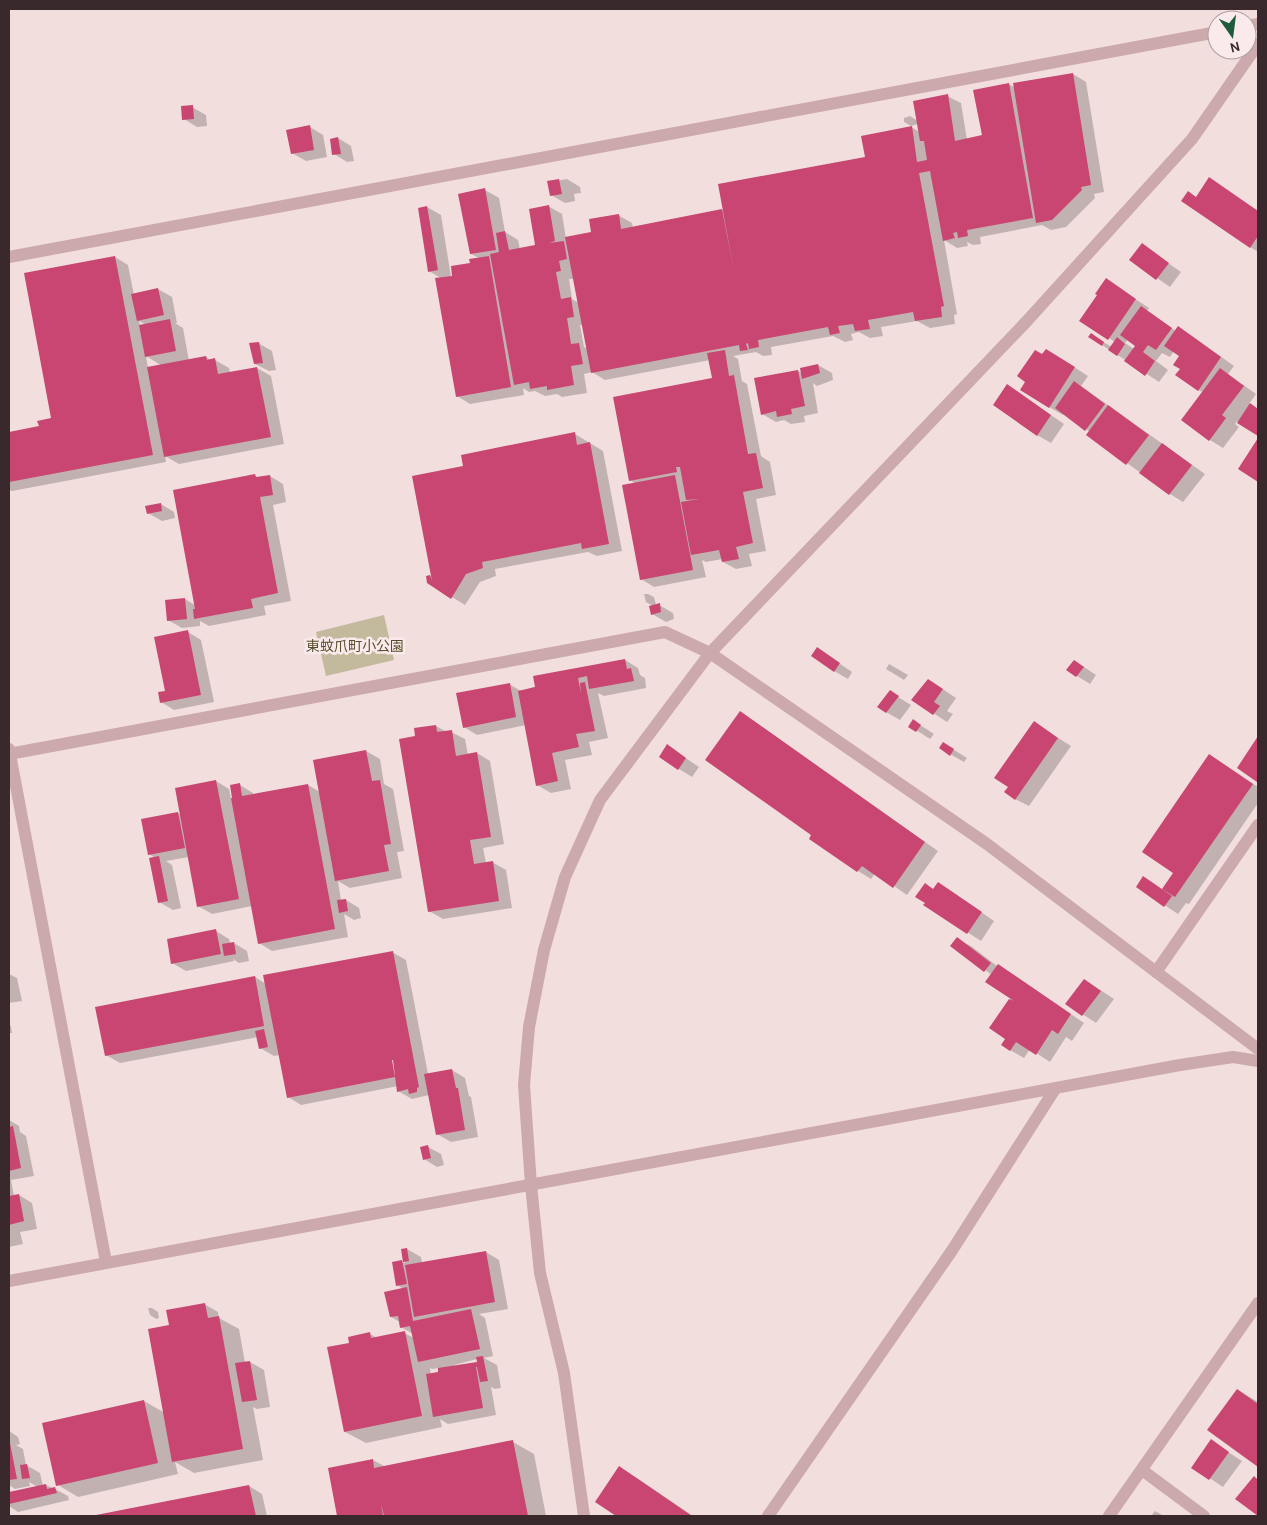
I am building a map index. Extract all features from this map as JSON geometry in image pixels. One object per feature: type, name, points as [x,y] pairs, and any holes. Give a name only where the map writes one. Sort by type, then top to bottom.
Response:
[{"type":"street","points":[[9,257],[1207,34]]},
{"type":"street","points":[[584,1516],[564,1373],[540,1274],[524,1085],[529,1027],[544,950],[565,877],[600,800],[710,653],[1026,322],[1186,146],[1258,44]]},
{"type":"street","points":[[106,1262],[9,752],[666,632],[710,653],[987,844],[1258,1049]]},
{"type":"street","points":[[1156,972],[1258,825]]},
{"type":"street","points":[[9,1281],[1055,1088],[1234,1057],[1258,1061]]},
{"type":"street","points":[[768,1516],[845,1408],[951,1252],[1055,1088]]},
{"type":"street","points":[[1110,1516],[1258,1303]]},
{"type":"street","points":[[1142,1470],[1204,1516]]},
{"type":"green space","name":"東蚊爪町小公園","points":[[384,615],[394,660],[326,676],[316,632]]},
{"type":"building","points":[[1073,73],[1091,185],[1081,187],[1082,190],[1052,220],[1036,223],[1013,83]]},
{"type":"building","points":[[1009,83],[1033,218],[967,230],[968,236],[958,238],[957,232],[953,233],[955,238],[943,241],[930,171],[919,173],[944,306],[941,307],[942,317],[915,321],[913,312],[868,320],[870,329],[855,331],[853,324],[838,326],[840,333],[830,335],[828,327],[758,340],[759,347],[749,349],[748,343],[746,344],[748,350],[740,351],[739,345],[591,373],[565,237],[591,232],[589,219],[619,214],[621,229],[722,209],[734,271],[718,184],[865,157],[861,136],[912,126],[917,162],[927,160],[924,141],[920,141],[913,101],[948,94],[955,141],[982,135],[973,90]]},
{"type":"building","points":[[193,105],[194,119],[182,120],[181,106]]},
{"type":"building","points":[[310,125],[314,150],[291,154],[286,130]]},
{"type":"building","points":[[338,137],[341,154],[332,155],[330,139]]},
{"type":"building","points":[[1209,177],[1258,211],[1258,236],[1250,248],[1181,201],[1188,191],[1196,197]]},
{"type":"building","points":[[559,179],[562,194],[550,196],[547,181]]},
{"type":"building","points":[[485,188],[496,250],[470,254],[458,194]]},
{"type":"building","points":[[549,205],[555,241],[549,243],[564,241],[567,259],[559,261],[561,271],[556,272],[561,299],[571,297],[574,317],[567,318],[571,344],[579,343],[583,364],[571,366],[574,385],[547,390],[547,386],[530,389],[529,382],[514,385],[490,254],[499,252],[496,233],[505,231],[509,250],[535,245],[529,209]]},
{"type":"building","points":[[427,206],[438,270],[428,272],[418,208]]},
{"type":"building","points":[[1142,243],[1169,263],[1156,280],[1129,260]]},
{"type":"building","points":[[115,256],[153,455],[9,482],[9,432],[39,426],[37,421],[51,418],[24,273]]},
{"type":"building","points":[[489,256],[511,387],[456,397],[435,278],[452,276],[451,266],[470,263],[469,259]]},
{"type":"building","points":[[1106,278],[1136,299],[1108,340],[1079,321]]},
{"type":"building","points":[[158,288],[164,315],[137,321],[131,294]]},
{"type":"building","points":[[1141,306],[1172,328],[1156,350],[1148,345],[1143,352],[1155,361],[1145,376],[1124,361],[1135,346],[1120,335]]},
{"type":"building","points":[[170,319],[176,351],[145,357],[139,325]]},
{"type":"building","points":[[1178,326],[1221,357],[1198,391],[1175,375],[1180,369],[1173,365],[1179,356],[1164,346]]},
{"type":"building","points":[[1091,333],[1104,342],[1102,346],[1088,337]]},
{"type":"building","points":[[1117,337],[1125,344],[1117,356],[1108,350]]},
{"type":"building","points":[[259,342],[263,363],[254,364],[249,343]]},
{"type":"building","points":[[1046,349],[1075,367],[1049,408],[1020,390],[1025,382],[1017,376],[1035,350],[1042,354]]},
{"type":"building","points":[[725,350],[729,376],[734,375],[748,454],[756,453],[763,488],[743,492],[753,543],[736,547],[739,559],[722,562],[719,550],[691,555],[681,502],[699,499],[686,500],[680,467],[676,467],[677,472],[629,481],[613,397],[712,378],[707,353]]},
{"type":"building","points":[[206,356],[207,360],[215,358],[218,374],[257,367],[271,437],[164,457],[147,367]]},
{"type":"building","points":[[818,364],[820,373],[802,379],[800,368]]},
{"type":"building","points":[[1220,368],[1244,386],[1222,415],[1226,418],[1209,441],[1181,420]]},
{"type":"building","points":[[798,370],[805,406],[791,409],[792,414],[777,417],[776,411],[761,415],[754,378]]},
{"type":"building","points":[[1074,381],[1105,404],[1085,431],[1055,408]]},
{"type":"building","points":[[1007,384],[1051,415],[1037,436],[993,405]]},
{"type":"building","points":[[1250,403],[1258,409],[1258,436],[1237,423]]},
{"type":"building","points":[[1108,405],[1149,435],[1126,465],[1086,435]]},
{"type":"building","points":[[575,432],[577,445],[590,442],[609,544],[582,549],[581,543],[482,562],[483,568],[466,574],[451,599],[427,583],[426,576],[430,575],[432,581],[412,476],[463,466],[461,455]]},
{"type":"building","points":[[1258,438],[1258,482],[1238,469]]},
{"type":"building","points":[[1162,443],[1192,465],[1169,495],[1139,473]]},
{"type":"building","points":[[255,474],[256,477],[270,475],[273,495],[260,497],[278,593],[251,599],[253,608],[194,619],[193,609],[195,609],[173,490]]},
{"type":"building","points":[[675,475],[693,570],[640,580],[622,485]]},
{"type":"building","points":[[161,503],[162,511],[147,514],[145,506]]},
{"type":"building","points":[[185,598],[187,619],[167,621],[165,600]]},
{"type":"building","points":[[660,603],[661,612],[651,615],[649,606]]},
{"type":"building","points":[[188,630],[201,695],[160,703],[158,692],[165,691],[154,637]]},
{"type":"building","points":[[817,647],[840,663],[834,672],[811,656]]},
{"type":"building","points":[[625,659],[627,669],[631,668],[634,681],[589,689],[587,676],[578,678],[581,693],[580,683],[585,682],[595,731],[576,734],[579,747],[552,753],[558,781],[536,786],[518,691],[535,687],[533,676]]},
{"type":"building","points":[[1074,660],[1084,667],[1076,677],[1066,670]]},
{"type":"building","points":[[928,679],[943,689],[934,702],[940,706],[933,715],[911,700]]},
{"type":"building","points":[[510,683],[516,717],[463,728],[456,693]]},
{"type":"building","points":[[890,690],[899,696],[886,713],[877,707]]},
{"type":"building","points":[[740,711],[925,842],[893,888],[862,866],[857,872],[809,839],[811,835],[705,760]]},
{"type":"building","points":[[913,719],[921,725],[916,732],[908,727]]},
{"type":"building","points":[[1034,721],[1058,738],[1015,800],[1004,792],[1008,787],[994,778]]},
{"type":"building","points":[[436,725],[437,732],[452,730],[456,756],[477,752],[491,837],[470,840],[474,864],[493,861],[499,901],[428,912],[399,739],[415,736],[414,728]]},
{"type":"building","points":[[1258,736],[1258,781],[1257,782],[1237,768]]},
{"type":"building","points":[[943,742],[954,749],[950,756],[939,748]]},
{"type":"building","points":[[667,744],[686,758],[678,770],[659,757]]},
{"type":"building","points":[[366,750],[372,781],[380,780],[391,844],[384,845],[389,871],[335,881],[313,760]]},
{"type":"building","points":[[1209,754],[1253,784],[1175,897],[1162,889],[1173,873],[1142,852]]},
{"type":"building","points":[[216,780],[239,899],[197,907],[175,788]]},
{"type":"building","points":[[240,783],[242,796],[308,784],[335,929],[258,944],[231,798],[230,785]]},
{"type":"building","points":[[178,812],[185,848],[148,855],[141,819]]},
{"type":"building","points":[[159,856],[168,901],[158,903],[149,858]]},
{"type":"building","points":[[1143,876],[1172,896],[1164,907],[1136,887]]},
{"type":"building","points":[[938,882],[982,912],[967,934],[923,905],[925,903],[915,897],[925,883],[933,889]]},
{"type":"building","points":[[346,899],[348,911],[339,913],[337,900]]},
{"type":"building","points":[[216,929],[221,954],[171,964],[167,939]]},
{"type":"building","points":[[957,937],[991,963],[984,972],[950,946]]},
{"type":"building","points":[[234,942],[236,954],[224,956],[222,944]]},
{"type":"building","points":[[393,951],[419,1087],[417,1092],[409,1094],[408,1089],[397,1092],[393,1060],[392,1060],[395,1077],[287,1098],[263,975]]},
{"type":"building","points":[[998,964],[1071,1014],[1058,1034],[1052,1030],[1036,1055],[1016,1042],[1010,1051],[1001,1045],[1005,1039],[989,1028],[1009,999],[1014,1001],[985,982]]},
{"type":"building","points":[[255,976],[264,1026],[105,1056],[95,1007]]},
{"type":"building","points":[[1084,979],[1101,991],[1082,1016],[1065,1004]]},
{"type":"building","points":[[264,1029],[268,1047],[259,1049],[255,1031]]},
{"type":"building","points":[[452,1069],[456,1088],[458,1088],[465,1130],[436,1135],[424,1074]]},
{"type":"building","points":[[13,1126],[21,1168],[9,1171],[9,1127]]},
{"type":"building","points":[[428,1145],[431,1158],[423,1160],[420,1147]]},
{"type":"building","points":[[19,1194],[24,1221],[9,1225],[9,1196]]},
{"type":"building","points":[[407,1248],[409,1261],[403,1262],[401,1249]]},
{"type":"building","points":[[486,1251],[495,1302],[414,1317],[405,1265]]},
{"type":"building","points":[[402,1260],[407,1284],[396,1286],[392,1262]]},
{"type":"building","points":[[407,1287],[413,1321],[471,1309],[480,1349],[418,1362],[410,1326],[400,1328],[398,1316],[390,1317],[384,1292]]},
{"type":"building","points":[[205,1303],[208,1318],[219,1316],[243,1449],[172,1462],[148,1329],[169,1325],[166,1310]]},
{"type":"building","points":[[405,1331],[422,1416],[344,1432],[327,1347],[349,1343],[348,1337],[370,1332],[371,1338]]},
{"type":"building","points":[[483,1356],[488,1381],[480,1382],[476,1367],[483,1408],[433,1417],[426,1374],[438,1372],[438,1368],[477,1362],[476,1357]]},
{"type":"building","points":[[250,1361],[257,1400],[242,1402],[235,1363]]},
{"type":"building","points":[[1237,1389],[1258,1404],[1258,1467],[1207,1430]]},
{"type":"building","points":[[144,1400],[158,1463],[56,1486],[42,1423]]},
{"type":"building","points":[[9,1438],[17,1479],[9,1480]]},
{"type":"building","points":[[1211,1439],[1229,1452],[1209,1480],[1191,1468]]},
{"type":"building","points":[[513,1440],[528,1516],[384,1516],[381,1504],[383,1516],[337,1516],[328,1468],[373,1459],[374,1468]]},
{"type":"building","points":[[27,1464],[30,1478],[22,1479],[20,1465]]},
{"type":"building","points":[[619,1466],[692,1516],[616,1516],[595,1502]]},
{"type":"building","points":[[1254,1476],[1258,1480],[1258,1516],[1235,1499]]},
{"type":"building","points":[[46,1484],[47,1489],[55,1487],[57,1493],[9,1504],[9,1492]]},
{"type":"building","points":[[249,1485],[256,1516],[96,1516],[96,1515]]}]
